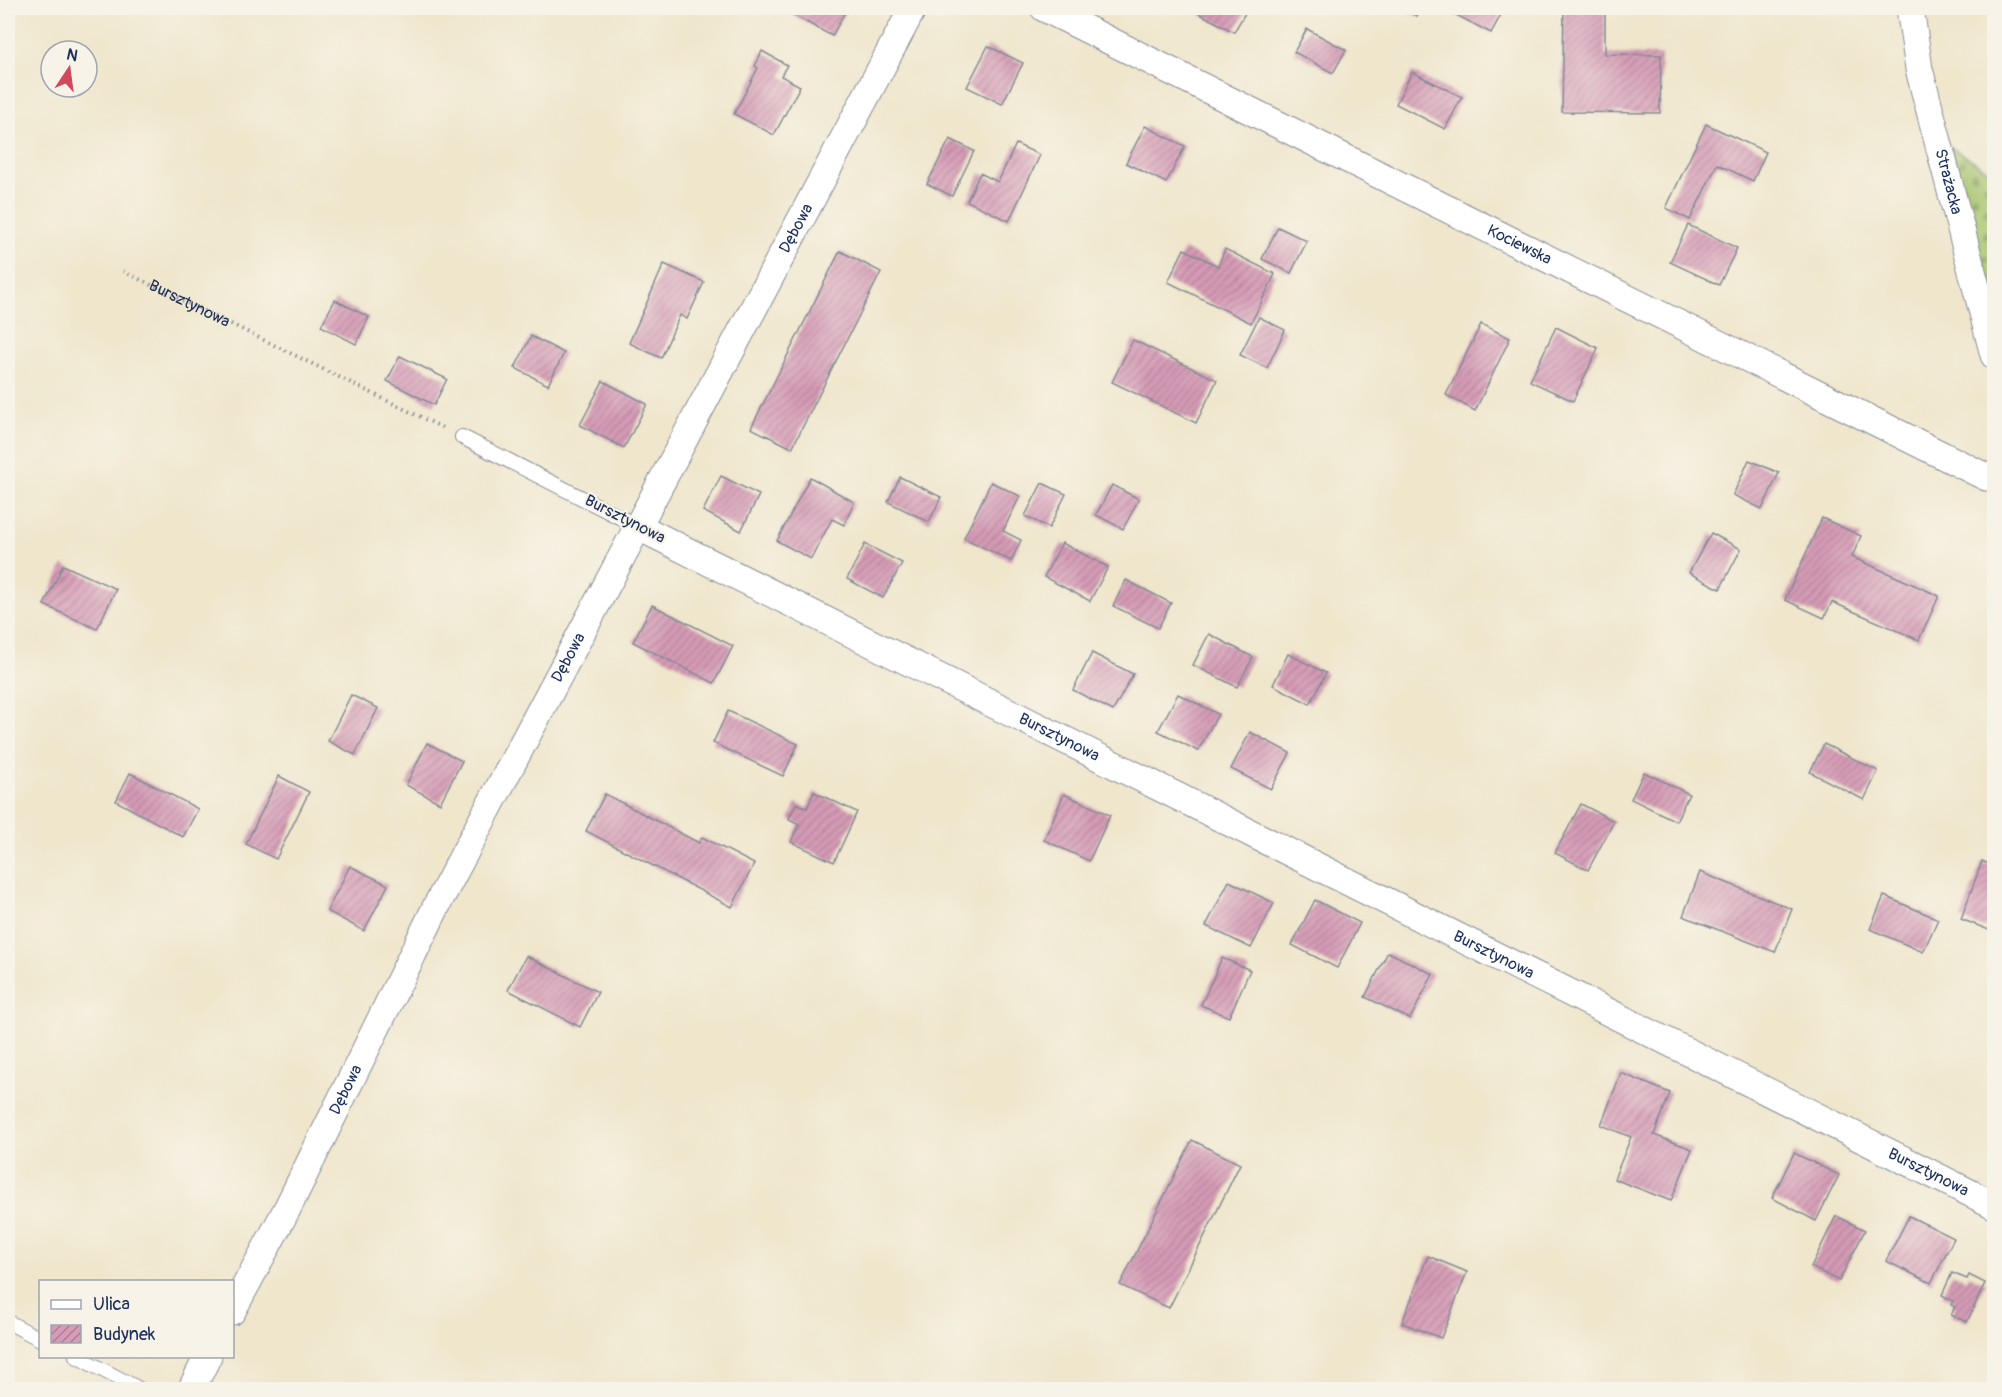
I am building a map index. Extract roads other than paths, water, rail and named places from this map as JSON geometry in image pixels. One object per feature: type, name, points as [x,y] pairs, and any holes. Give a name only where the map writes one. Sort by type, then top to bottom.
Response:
[{"type":"street","name":"Dębowa","points":[[234,1307],[287,1209],[438,903],[913,8]]},
{"type":"street","name":"Kociewska","points":[[1044,8],[1986,477],[1995,476]]},
{"type":"street","name":"Strażacka","points":[[1910,8],[1919,69],[1995,355]]},
{"type":"street","name":"Bursztynowa","points":[[638,526],[1995,1205]]},
{"type":"street","points":[[191,1389],[207,1358]]},
{"type":"lane","name":"Bursztynowa","points":[[462,437],[638,526]]},
{"type":"lane","points":[[8,1322],[39,1338]]},
{"type":"lane","points":[[80,1358],[141,1389]]}]
